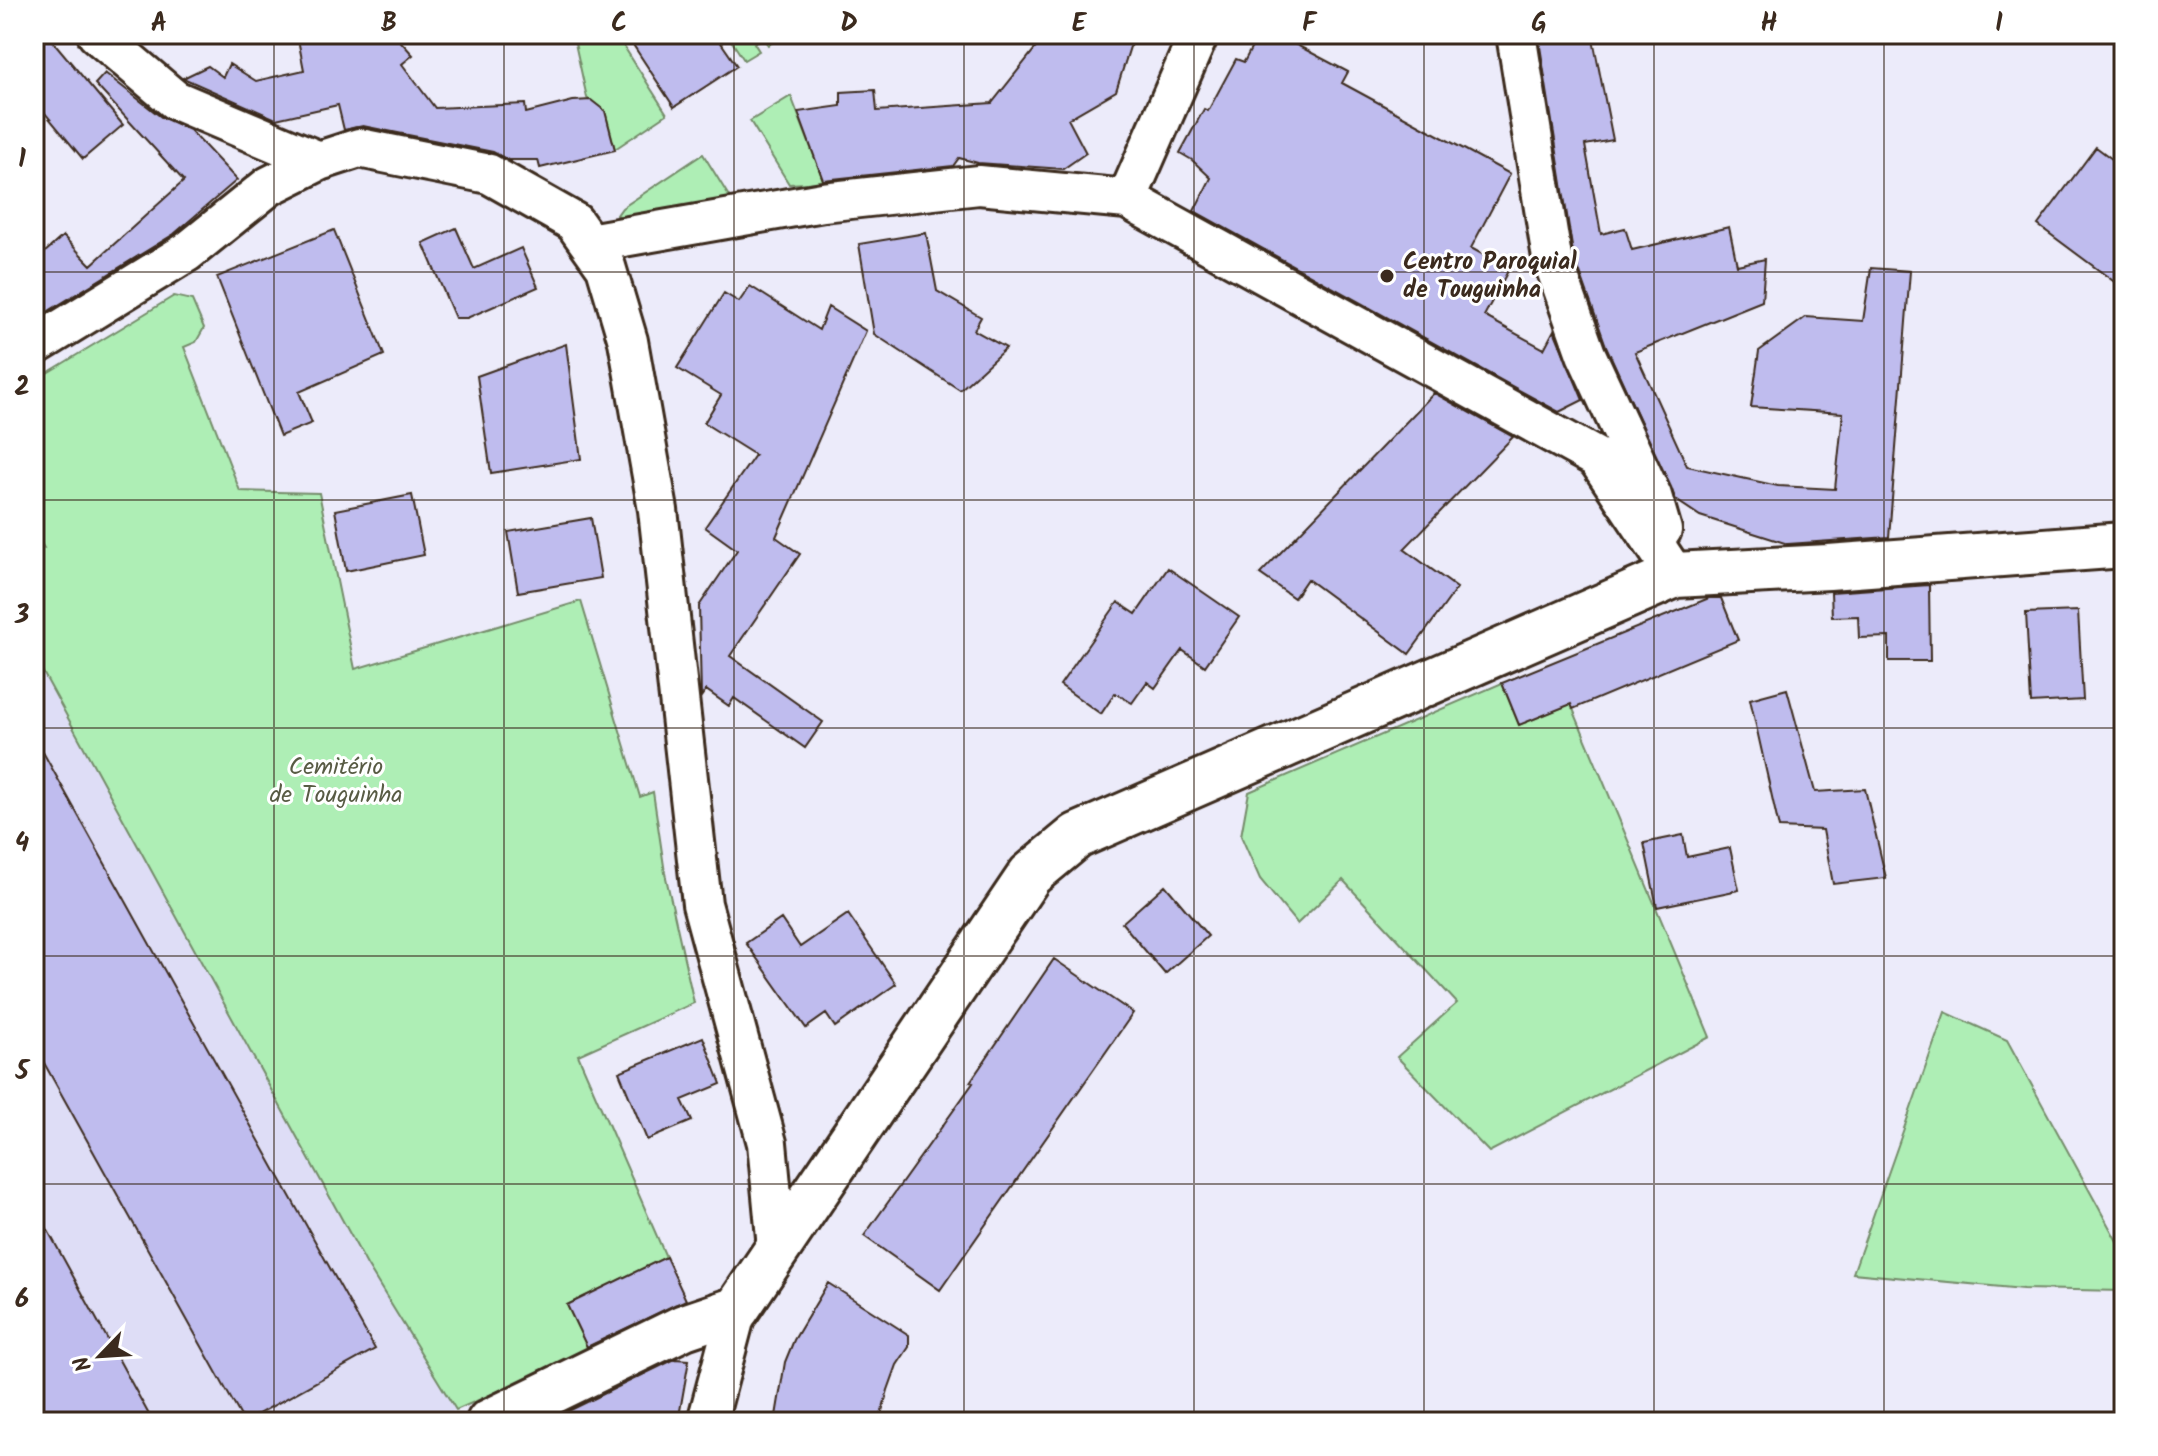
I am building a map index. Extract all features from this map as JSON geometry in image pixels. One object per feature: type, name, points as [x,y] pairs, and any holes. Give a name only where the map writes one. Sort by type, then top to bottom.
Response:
[{"type":"street","points":[[97,34],[175,100],[319,161]]},
{"type":"street","points":[[1127,199],[1199,34]]},
{"type":"street","points":[[1516,34],[1552,258],[1586,354],[1652,496],[1675,575]]},
{"type":"street","points":[[34,346],[187,252],[269,186],[319,161],[359,148],[489,174],[574,222],[606,267],[628,341],[658,510],[702,904],[767,1143],[777,1248]]},
{"type":"street","points":[[589,243],[823,202],[979,185],[1127,199],[1597,458],[1675,575]]},
{"type":"street","points":[[707,1422],[737,1309],[1030,875],[1077,836],[1675,575],[2124,545]]},
{"type":"street","points":[[489,1422],[684,1327],[737,1309]]},
{"type":"shaded area","points":[[34,656],[367,1265],[456,1410],[431,1422],[34,1422]]},
{"type":"green space","points":[[573,34],[616,34],[667,114],[615,149],[605,111],[587,98]]},
{"type":"green space","points":[[727,34],[781,34],[781,37],[768,45],[763,38],[754,43],[759,51],[744,60]]},
{"type":"green space","points":[[791,96],[824,182],[789,184],[750,121]]},
{"type":"green space","points":[[703,154],[730,198],[626,220],[617,215],[622,208]]},
{"type":"green space","name":"Cemitério de Touguinha","points":[[174,296],[192,300],[204,328],[196,342],[184,347],[240,491],[319,493],[355,669],[581,601],[640,797],[653,792],[665,873],[694,1003],[578,1055],[666,1257],[567,1305],[589,1351],[456,1410],[367,1265],[34,656],[34,553],[44,548],[34,532],[34,381]]},
{"type":"green space","points":[[1502,683],[1519,725],[1571,704],[1710,1037],[1489,1152],[1397,1057],[1457,1003],[1343,880],[1297,924],[1260,879],[1241,836],[1249,792]]},
{"type":"green space","points":[[1945,1012],[2007,1040],[2124,1254],[2124,1291],[2023,1289],[1853,1273]]},
{"type":"building","points":[[34,34],[47,34],[123,125],[83,159],[34,100]]},
{"type":"building","points":[[297,34],[394,34],[413,55],[402,64],[435,108],[525,104],[526,113],[573,101],[591,100],[605,111],[615,150],[540,168],[538,160],[508,160],[493,152],[363,126],[344,130],[338,105],[276,119],[183,78],[208,66],[223,77],[229,64],[256,81],[304,70]]},
{"type":"building","points":[[626,34],[715,34],[737,66],[674,107]]},
{"type":"building","points":[[1084,34],[1134,34],[1116,91],[1068,119],[1086,153],[1063,169],[978,163],[959,158],[953,166],[823,180],[798,112],[841,106],[841,92],[875,90],[877,111],[992,103],[1042,40]]},
{"type":"building","points":[[1269,34],[1276,34],[1348,72],[1342,83],[1510,174],[1471,248],[1509,269],[1484,316],[1544,349],[1554,330],[1583,400],[1559,412],[1194,211],[1211,178],[1180,153],[1204,109],[1208,111],[1236,59],[1244,62],[1254,43],[1262,47]]},
{"type":"building","points":[[1538,34],[1592,34],[1613,140],[1585,145],[1601,234],[1625,228],[1632,250],[1729,227],[1737,265],[1765,259],[1762,301],[1635,352],[1687,466],[1778,486],[1835,489],[1843,413],[1751,407],[1759,351],[1806,317],[1863,321],[1871,268],[1910,271],[1889,537],[1788,544],[1700,516],[1676,500],[1606,346],[1573,253]]},
{"type":"building","points":[[105,73],[161,117],[190,130],[237,180],[174,234],[34,320],[34,262],[63,236],[91,265],[184,181],[95,84]]},
{"type":"building","points":[[2096,147],[2124,168],[2124,289],[2038,225]]},
{"type":"building","points":[[456,228],[474,269],[521,248],[538,287],[467,318],[455,318],[423,243]]},
{"type":"building","points":[[334,230],[384,355],[299,392],[312,423],[280,436],[217,277]]},
{"type":"building","points":[[926,233],[937,291],[981,317],[974,330],[1006,348],[960,390],[874,334],[859,244]]},
{"type":"building","points":[[750,286],[819,330],[828,307],[866,331],[776,537],[800,554],[730,656],[823,722],[805,748],[734,698],[729,706],[706,690],[701,697],[699,606],[737,550],[705,527],[755,455],[704,423],[721,395],[677,368],[724,293],[739,302]]},
{"type":"building","points":[[566,344],[581,459],[491,473],[477,376]]},
{"type":"building","points":[[1434,393],[1513,437],[1404,549],[1457,588],[1409,654],[1307,579],[1294,598],[1260,574]]},
{"type":"building","points":[[412,495],[424,555],[346,571],[335,510]]},
{"type":"building","points":[[591,518],[601,578],[518,592],[508,532]]},
{"type":"building","points":[[1168,568],[1239,617],[1205,666],[1182,650],[1155,688],[1147,682],[1132,703],[1115,693],[1101,714],[1060,685],[1118,602],[1136,614]]},
{"type":"building","points":[[1929,585],[1930,661],[1889,661],[1889,637],[1859,638],[1858,616],[1832,617],[1831,592]]},
{"type":"building","points":[[1709,598],[1721,598],[1738,640],[1573,709],[1571,704],[1519,725],[1502,683]]},
{"type":"building","points":[[2078,611],[2083,700],[2031,703],[2026,613]]},
{"type":"building","points":[[1787,689],[1815,792],[1865,789],[1886,878],[1833,884],[1823,830],[1779,828],[1750,699]]},
{"type":"building","points":[[34,736],[375,1349],[244,1422],[34,1045]]},
{"type":"building","points":[[1683,835],[1687,857],[1730,848],[1739,890],[1657,907],[1644,843]]},
{"type":"building","points":[[1165,885],[1208,936],[1165,974],[1122,923]]},
{"type":"building","points":[[848,914],[896,984],[835,1027],[826,1014],[806,1028],[746,943],[781,919],[800,947]]},
{"type":"building","points":[[1054,959],[1133,1013],[940,1290],[864,1236],[973,1083],[970,1082]]},
{"type":"building","points":[[703,1037],[721,1084],[682,1100],[692,1121],[647,1140],[619,1072]]},
{"type":"building","points":[[34,1205],[153,1422],[34,1422]]},
{"type":"building","points":[[666,1257],[686,1300],[587,1347],[567,1305]]},
{"type":"building","points":[[828,1283],[909,1335],[909,1347],[897,1365],[879,1422],[775,1422],[785,1362],[794,1340]]},
{"type":"building","points":[[675,1359],[689,1360],[678,1422],[546,1422]]},
{"type":"place","name":"Centro Paroquial de Touguinha","points":[[1387,276]]}]
